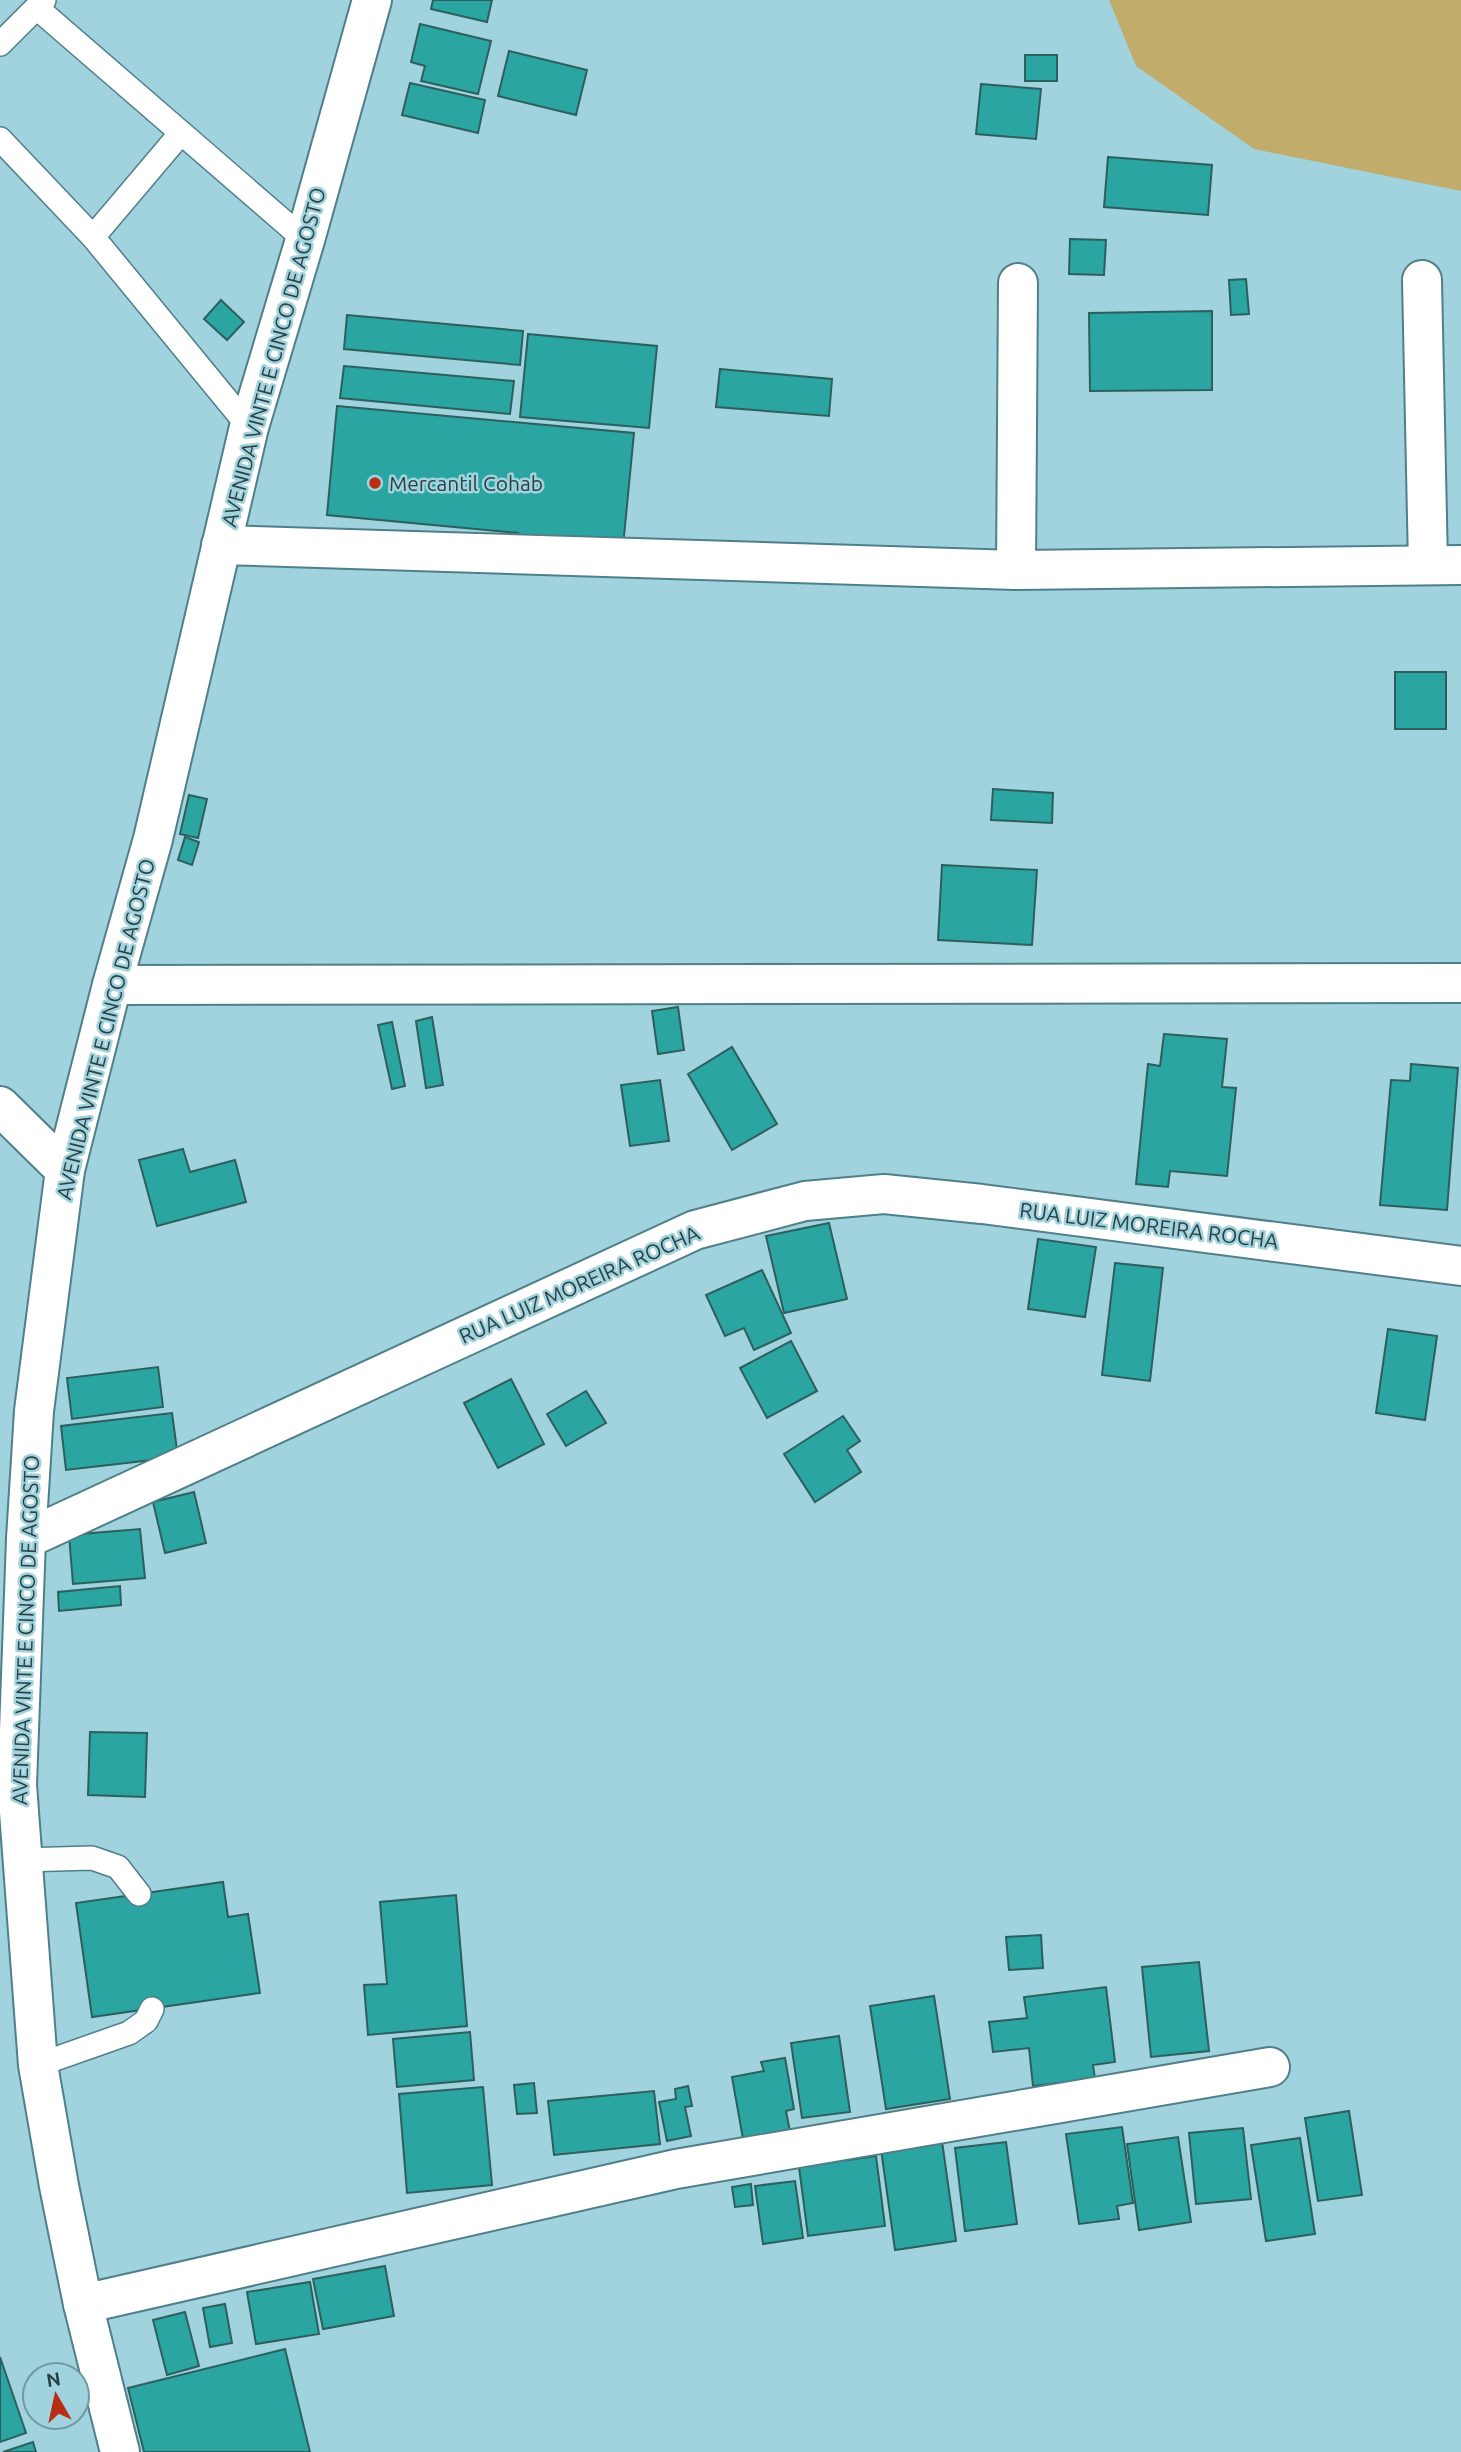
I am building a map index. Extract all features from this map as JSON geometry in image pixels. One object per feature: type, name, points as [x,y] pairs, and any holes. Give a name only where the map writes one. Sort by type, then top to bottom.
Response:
[{"type":"street","name":"AVENIDA VINTE E CINCO DE AGOSTO","points":[[120,2452],[83,2304],[38,2065],[17,1785],[26,1539],[34,1411],[65,1170],[112,985],[153,839],[249,427],[372,0]]},
{"type":"street","points":[[222,545],[1016,570],[1444,565],[1422,280]]},
{"type":"street","points":[[1016,570],[1018,283]]},
{"type":"street","points":[[112,985],[1461,983]]},
{"type":"street","points":[[0,1106],[65,1170]]},
{"type":"street","name":"RUA LUIZ MOREIRA ROCHA","points":[[26,1539],[695,1230],[805,1201],[884,1194],[982,1203],[1461,1266]]},
{"type":"street","points":[[83,2304],[676,2169],[1270,2067]]},
{"type":"lane","points":[[0,44],[40,4],[181,133],[305,240]]},
{"type":"lane","points":[[93,237],[181,133]]},
{"type":"lane","points":[[0,139],[93,237],[249,427]]},
{"type":"lane","points":[[22,1860],[92,1858],[118,1867],[139,1894]]},
{"type":"lane","points":[[38,2065],[129,2033],[146,2021],[152,2009]]},
{"type":"shaded area","points":[[1109,0],[1461,0],[1461,191],[1254,149],[1136,66]]},
{"type":"building","points":[[433,0],[492,0],[487,22],[431,9]]},
{"type":"building","points":[[420,24],[491,41],[478,94],[421,81],[425,66],[411,62]]},
{"type":"building","points":[[509,51],[587,70],[576,115],[498,96]]},
{"type":"building","points":[[1025,55],[1057,55],[1057,81],[1025,81]]},
{"type":"building","points":[[410,83],[485,100],[478,133],[402,115]]},
{"type":"building","points":[[981,84],[1041,89],[1036,139],[976,134]]},
{"type":"building","points":[[1108,157],[1212,165],[1208,215],[1104,207]]},
{"type":"building","points":[[1070,239],[1106,240],[1104,275],[1069,274]]},
{"type":"building","points":[[1246,279],[1249,314],[1231,315],[1229,280]]},
{"type":"building","points":[[221,300],[244,322],[227,340],[204,319]]},
{"type":"building","points":[[1212,311],[1212,390],[1090,391],[1089,313]]},
{"type":"building","points":[[347,315],[523,331],[520,365],[344,349]]},
{"type":"building","points":[[528,334],[657,346],[649,428],[520,417]]},
{"type":"building","points":[[344,366],[514,381],[510,414],[340,398]]},
{"type":"building","points":[[720,369],[832,379],[829,416],[716,407]]},
{"type":"building","points":[[337,406],[634,433],[622,557],[516,547],[518,533],[327,515]]},
{"type":"building","points":[[1395,672],[1446,672],[1446,729],[1395,729]]},
{"type":"building","points":[[993,789],[1053,793],[1052,823],[991,820]]},
{"type":"building","points":[[189,795],[207,799],[198,838],[180,834]]},
{"type":"building","points":[[185,837],[199,842],[192,865],[178,860]]},
{"type":"building","points":[[942,865],[1037,870],[1032,945],[938,940]]},
{"type":"building","points":[[678,1007],[684,1050],[658,1054],[652,1011]]},
{"type":"building","points":[[432,1017],[443,1085],[426,1088],[416,1021]]},
{"type":"building","points":[[392,1022],[405,1086],[392,1089],[378,1025]]},
{"type":"building","points":[[1164,1034],[1227,1039],[1222,1087],[1236,1088],[1227,1176],[1170,1171],[1168,1187],[1136,1184],[1148,1064],[1160,1066]]},
{"type":"building","points":[[732,1047],[777,1124],[732,1150],[688,1074]]},
{"type":"building","points":[[1411,1064],[1458,1068],[1447,1210],[1380,1205],[1391,1080],[1410,1081]]},
{"type":"building","points":[[660,1080],[669,1141],[630,1146],[621,1085]]},
{"type":"building","points":[[183,1149],[190,1172],[235,1160],[246,1202],[157,1226],[139,1160]]},
{"type":"building","points":[[829,1223],[847,1299],[784,1313],[766,1236]]},
{"type":"building","points":[[1038,1239],[1096,1247],[1085,1317],[1028,1309]]},
{"type":"building","points":[[1115,1263],[1163,1268],[1150,1381],[1102,1375]]},
{"type":"building","points":[[762,1270],[791,1333],[754,1350],[744,1328],[725,1336],[706,1295]]},
{"type":"building","points":[[1388,1329],[1437,1336],[1425,1420],[1376,1413]]},
{"type":"building","points":[[791,1341],[817,1391],[767,1418],[740,1368]]},
{"type":"building","points":[[158,1367],[163,1407],[72,1419],[67,1378]]},
{"type":"building","points":[[511,1379],[544,1444],[498,1468],[464,1403]]},
{"type":"building","points":[[586,1391],[606,1423],[566,1446],[547,1414]]},
{"type":"building","points":[[172,1413],[178,1457],[66,1470],[61,1426]]},
{"type":"building","points":[[843,1416],[860,1441],[847,1450],[861,1472],[815,1502],[784,1454]]},
{"type":"building","points":[[194,1492],[206,1543],[165,1553],[153,1502]]},
{"type":"building","points":[[140,1529],[145,1578],[73,1584],[69,1535]]},
{"type":"building","points":[[120,1586],[121,1605],[59,1611],[58,1592]]},
{"type":"building","points":[[90,1732],[147,1733],[145,1797],[88,1795]]},
{"type":"building","points":[[223,1882],[228,1917],[248,1914],[260,1993],[92,2017],[76,1903]]},
{"type":"building","points":[[456,1895],[467,2026],[368,2035],[364,1985],[387,1984],[380,1902]]},
{"type":"building","points":[[1041,1935],[1043,1968],[1009,1970],[1006,1937]]},
{"type":"building","points":[[1199,1962],[1209,2051],[1151,2057],[1142,1967]]},
{"type":"building","points":[[1106,1987],[1115,2062],[1093,2065],[1095,2079],[1033,2086],[1029,2048],[993,2052],[989,2022],[1027,2018],[1024,1997]]},
{"type":"building","points":[[934,1996],[950,2099],[886,2109],[870,2006]]},
{"type":"building","points":[[470,2032],[474,2080],[397,2087],[393,2039]]},
{"type":"building","points":[[839,2036],[850,2112],[802,2118],[791,2043]]},
{"type":"building","points":[[785,2058],[794,2109],[786,2111],[792,2142],[745,2150],[732,2077],[764,2071],[761,2062]]},
{"type":"building","points":[[534,2083],[537,2113],[517,2114],[514,2085]]},
{"type":"building","points":[[688,2086],[692,2106],[685,2107],[691,2136],[667,2141],[659,2102],[676,2099],[675,2089]]},
{"type":"building","points":[[483,2087],[492,2185],[407,2193],[399,2094]]},
{"type":"building","points":[[654,2091],[660,2144],[554,2155],[548,2101]]},
{"type":"building","points":[[1349,2111],[1362,2195],[1318,2201],[1305,2118]]},
{"type":"building","points":[[1122,2127],[1133,2203],[1117,2206],[1119,2219],[1079,2224],[1066,2134]]},
{"type":"building","points":[[1243,2128],[1251,2199],[1196,2204],[1189,2133]]},
{"type":"building","points":[[941,2134],[956,2241],[895,2250],[880,2142]]},
{"type":"building","points":[[1178,2137],[1191,2222],[1139,2230],[1127,2144]]},
{"type":"building","points":[[1300,2138],[1315,2234],[1266,2241],[1251,2145]]},
{"type":"building","points":[[1006,2142],[1017,2224],[965,2231],[955,2148]]},
{"type":"building","points":[[876,2156],[885,2226],[808,2236],[799,2167]]},
{"type":"building","points":[[795,2181],[803,2238],[763,2244],[755,2186]]},
{"type":"building","points":[[751,2184],[753,2205],[735,2207],[732,2187]]},
{"type":"building","points":[[385,2266],[394,2316],[323,2329],[313,2279]]},
{"type":"building","points":[[310,2282],[319,2334],[256,2344],[247,2292]]},
{"type":"building","points":[[225,2304],[232,2343],[210,2347],[203,2308]]},
{"type":"building","points":[[185,2312],[199,2366],[167,2375],[153,2320]]},
{"type":"building","points":[[285,2349],[310,2452],[144,2452],[128,2388]]},
{"type":"building","points":[[0,2357],[21,2418],[21,2431],[26,2433],[0,2442]]},
{"type":"building","points":[[33,2442],[36,2452],[3,2452]]},
{"type":"place","name":"Mercantil Cohab","points":[[375,483]]}]
